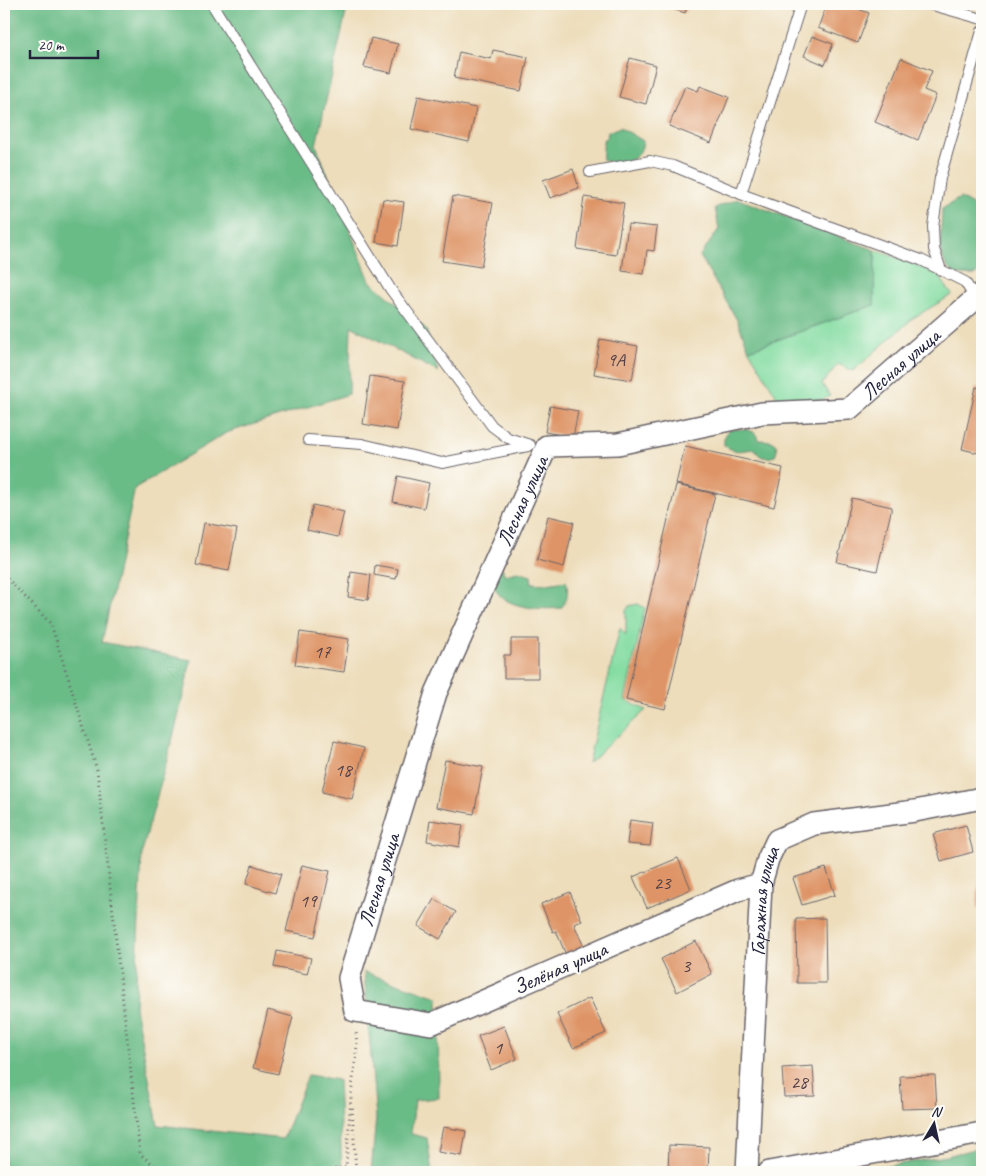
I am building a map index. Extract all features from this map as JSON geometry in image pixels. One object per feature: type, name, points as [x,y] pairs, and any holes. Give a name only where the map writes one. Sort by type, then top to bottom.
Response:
[{"type":"street","name":"Лесная улица","points":[[354,1011],[349,978],[436,693],[539,446],[618,444],[762,413],[849,409],[980,302]]},
{"type":"street","name":"Гаражная улица","points":[[747,1172],[761,884],[768,859],[777,840],[814,824],[915,811],[982,798]]},
{"type":"street","name":"Зелёная улица","points":[[354,1011],[431,1024],[738,890],[761,884]]},
{"type":"street","points":[[769,1172],[982,1133]]},
{"type":"lane","points":[[212,4],[391,290],[492,426],[508,438],[539,446]]},
{"type":"lane","points":[[741,194],[800,4]]},
{"type":"lane","points":[[929,4],[982,19]]},
{"type":"lane","points":[[941,270],[934,249],[933,226],[940,178],[982,31]]},
{"type":"lane","points":[[590,172],[650,161],[673,166],[741,194],[921,260],[965,282],[980,302]]},
{"type":"lane","points":[[308,440],[362,444],[442,463],[539,446]]},
{"type":"path","points":[[4,575],[51,624],[97,770],[140,1154],[162,1172]]},
{"type":"path","points":[[320,1172],[346,1167],[357,1046],[354,1011]]},
{"type":"path","points":[[351,1096],[356,1172]]},
{"type":"green space","points":[[9,4],[348,4],[316,145],[370,281],[426,329],[438,372],[351,326],[349,394],[226,433],[135,488],[102,642],[191,660],[177,722],[142,852],[135,1008],[158,1125],[283,1139],[308,1075],[338,1080],[342,1172],[4,1172],[4,88]]},
{"type":"green space","points":[[620,127],[643,141],[638,154],[623,163],[603,160],[603,140],[607,138],[608,132]]},
{"type":"green space","points":[[960,198],[979,209],[982,202],[982,268],[975,275],[956,274],[949,269],[942,254],[942,209]]},
{"type":"green space","points":[[738,199],[875,250],[874,305],[749,350],[737,320],[700,256],[719,229],[715,208]]},
{"type":"green space","points":[[875,250],[912,263],[939,276],[952,295],[913,318],[853,371],[838,364],[822,384],[830,396],[823,400],[779,400],[749,350],[874,305]]},
{"type":"green space","points":[[738,429],[753,432],[758,440],[772,441],[777,449],[775,456],[763,457],[755,449],[742,451],[728,448],[724,445],[724,438],[729,430]]},
{"type":"green space","points":[[500,565],[505,575],[518,572],[531,576],[532,583],[547,584],[566,581],[567,595],[565,602],[561,608],[544,609],[522,606],[504,599],[497,592],[494,584]]},
{"type":"green space","points":[[638,604],[645,608],[625,700],[646,710],[588,763],[620,628],[626,635],[626,611],[629,606]]},
{"type":"green space","points":[[364,972],[438,997],[439,1098],[415,1100],[411,1134],[427,1138],[432,1172],[371,1172],[376,1118]]},
{"type":"green space","points":[[982,1147],[982,1172],[825,1172],[851,1168],[882,1167],[947,1156]]},
{"type":"building","points":[[658,4],[688,4],[685,13]]},
{"type":"building","points":[[827,4],[845,4],[869,13],[858,43],[818,28]]},
{"type":"building","points":[[812,36],[833,44],[825,65],[804,56]]},
{"type":"building","points":[[371,38],[398,44],[391,73],[364,67]]},
{"type":"building","points":[[493,50],[528,57],[521,91],[454,78],[459,52],[491,59]]},
{"type":"building","points":[[630,58],[656,65],[646,104],[619,97]]},
{"type":"building","points":[[901,58],[932,71],[924,90],[936,95],[918,140],[875,122]]},
{"type":"building","points":[[685,86],[698,91],[700,86],[729,97],[711,143],[669,126]]},
{"type":"building","points":[[418,96],[476,108],[469,142],[411,129]]},
{"type":"building","points":[[573,169],[579,188],[550,198],[543,180]]},
{"type":"building","points":[[453,196],[493,203],[481,267],[442,261]]},
{"type":"building","points":[[584,197],[624,203],[616,255],[577,249]]},
{"type":"building","points":[[383,199],[404,202],[398,246],[376,242]]},
{"type":"building","points":[[628,224],[657,227],[654,251],[647,250],[644,274],[622,271]]},
{"type":"building","points":[[600,339],[638,346],[632,380],[594,374]]},
{"type":"building","points":[[370,376],[405,381],[397,430],[363,424]]},
{"type":"building","points":[[976,387],[982,389],[982,454],[962,449]]},
{"type":"building","points":[[550,406],[578,411],[573,437],[545,432]]},
{"type":"building","points":[[685,446],[783,468],[774,507],[676,484]]},
{"type":"building","points":[[398,476],[429,483],[424,508],[393,502]]},
{"type":"building","points":[[676,485],[715,494],[665,709],[626,700]]},
{"type":"building","points":[[852,498],[892,507],[877,571],[837,562]]},
{"type":"building","points":[[313,505],[344,512],[338,537],[307,530]]},
{"type":"building","points":[[548,516],[574,522],[564,567],[537,560]]},
{"type":"building","points":[[204,523],[237,529],[229,571],[196,565]]},
{"type":"building","points":[[375,565],[398,569],[396,579],[374,575]]},
{"type":"building","points":[[351,572],[371,575],[368,600],[348,597]]},
{"type":"building","points":[[300,632],[349,639],[344,672],[295,665]]},
{"type":"building","points":[[511,639],[538,639],[538,678],[504,678],[504,655],[511,655]]},
{"type":"building","points":[[334,741],[364,748],[352,799],[322,792]]},
{"type":"building","points":[[445,760],[483,767],[474,814],[436,807]]},
{"type":"building","points":[[430,820],[463,825],[459,847],[427,841]]},
{"type":"building","points":[[630,820],[653,823],[650,846],[627,844]]},
{"type":"building","points":[[966,825],[973,852],[941,861],[933,834]]},
{"type":"building","points":[[678,858],[691,889],[647,908],[633,877]]},
{"type":"building","points":[[252,865],[281,874],[275,893],[246,884]]},
{"type":"building","points":[[302,865],[330,871],[315,937],[286,931]]},
{"type":"building","points":[[826,868],[835,895],[802,905],[793,878]]},
{"type":"building","points":[[978,886],[982,886],[982,908],[977,908]]},
{"type":"building","points":[[570,892],[582,921],[574,924],[584,947],[566,955],[556,931],[553,932],[541,904]]},
{"type":"building","points":[[434,899],[456,912],[440,939],[418,926]]},
{"type":"building","points":[[825,918],[826,983],[797,983],[796,919]]},
{"type":"building","points":[[696,941],[712,974],[677,992],[661,959]]},
{"type":"building","points":[[277,951],[311,958],[307,974],[274,967]]},
{"type":"building","points":[[590,998],[606,1033],[573,1048],[557,1014]]},
{"type":"building","points":[[268,1010],[293,1017],[278,1074],[253,1068]]},
{"type":"building","points":[[504,1026],[517,1059],[491,1070],[478,1036]]},
{"type":"building","points":[[813,1066],[815,1096],[784,1097],[782,1068]]},
{"type":"building","points":[[935,1075],[937,1108],[902,1109],[900,1076]]},
{"type":"building","points":[[443,1127],[466,1131],[462,1156],[438,1152]]},
{"type":"building","points":[[669,1145],[709,1147],[708,1172],[668,1172]]}]
